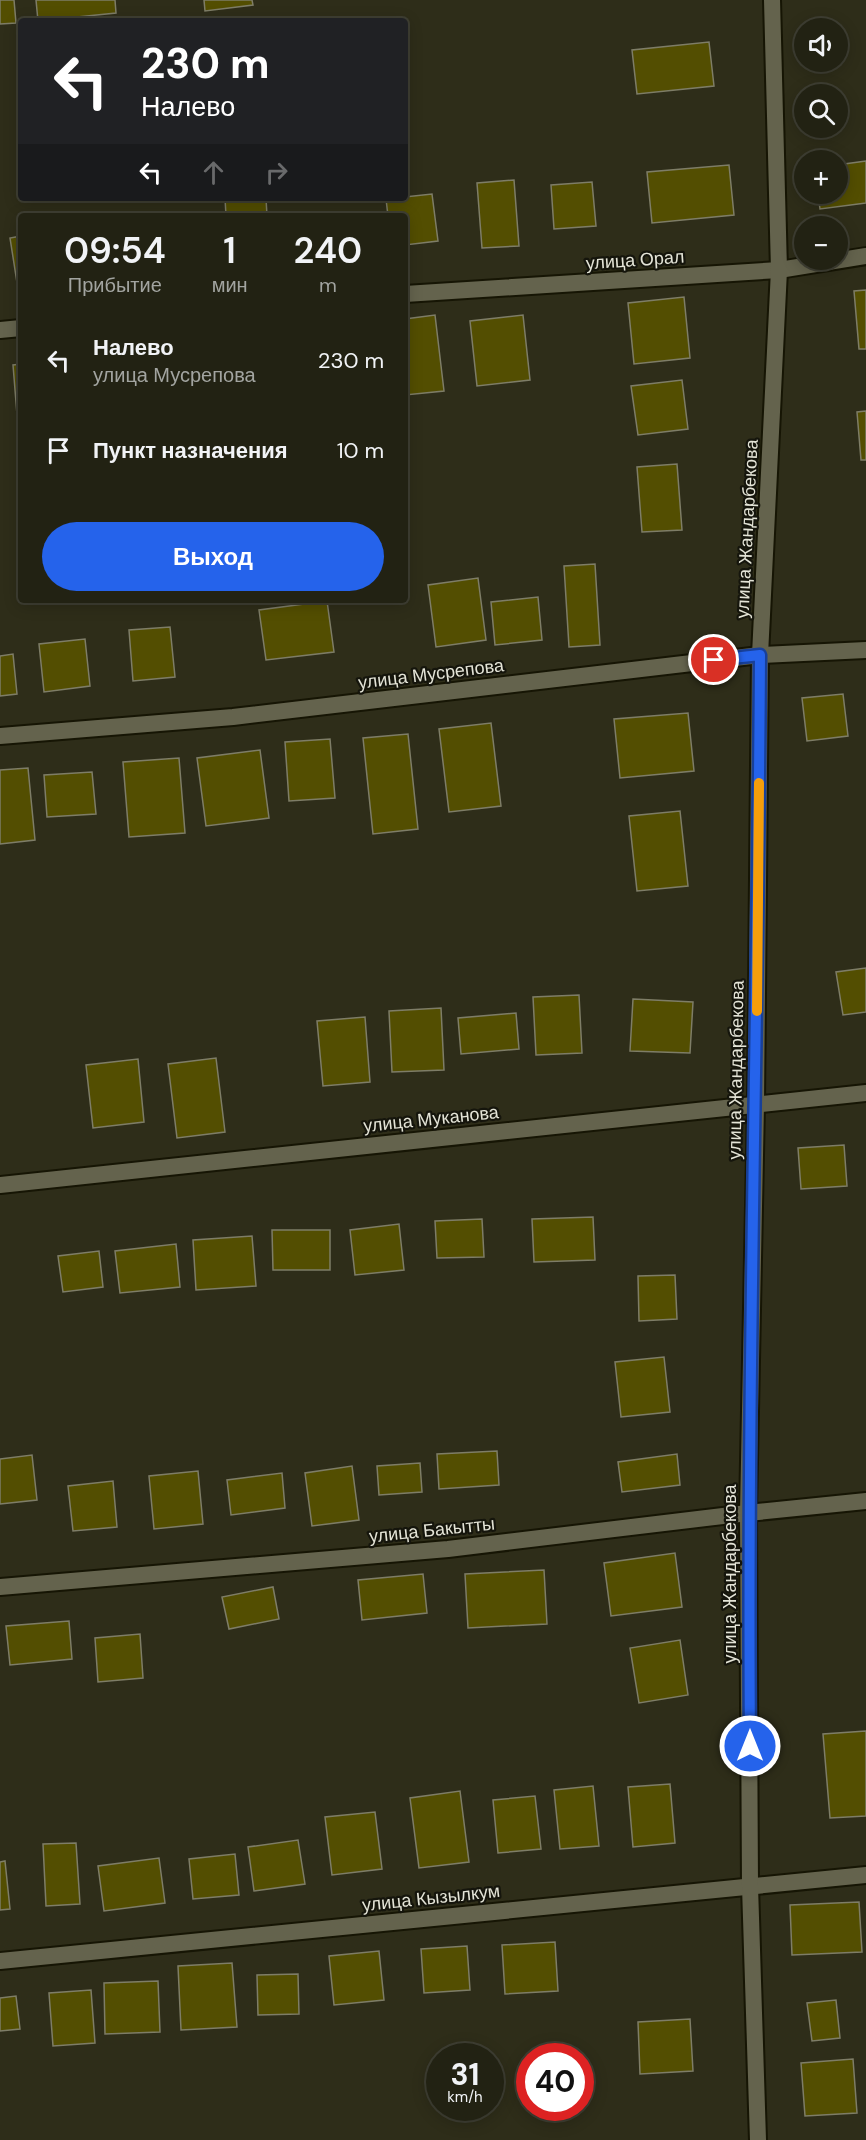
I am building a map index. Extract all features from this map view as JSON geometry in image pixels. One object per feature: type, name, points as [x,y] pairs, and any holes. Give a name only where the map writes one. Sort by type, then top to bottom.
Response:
[{"type":"street","name":"улица Жандарбекова","points":[[758,2140],[750,1886],[748,1513],[756,1104],[760,655],[779,270],[771,0]]},
{"type":"street","name":"улица Орал","points":[[408,294],[779,270],[866,256]]},
{"type":"street","points":[[0,330],[18,328]]},
{"type":"street","name":"улица Мусрепова","points":[[0,736],[233,717],[760,655],[866,650]]},
{"type":"street","name":"улица Муканова","points":[[0,1185],[866,1093]]},
{"type":"street","name":"улица Бакытты","points":[[0,1587],[448,1549],[748,1513],[866,1502]]},
{"type":"street","name":"улица Кызылкум","points":[[0,1961],[866,1875]]},
{"type":"building","points":[[0,0],[14,0],[16,23],[0,24]]},
{"type":"building","points":[[36,0],[115,0],[116,13],[67,18],[38,18]]},
{"type":"building","points":[[204,0],[252,0],[253,5],[205,11]]},
{"type":"building","points":[[709,42],[714,86],[637,94],[632,50]]},
{"type":"building","points":[[866,161],[866,203],[820,209],[819,204],[848,204],[848,163]]},
{"type":"building","points":[[729,165],[734,215],[652,223],[647,172]]},
{"type":"building","points":[[514,180],[519,246],[482,248],[477,183]]},
{"type":"building","points":[[592,182],[596,226],[554,229],[551,185]]},
{"type":"building","points":[[432,194],[438,241],[408,245],[408,213],[388,213],[386,201],[408,201],[408,197]]},
{"type":"building","points":[[225,201],[266,201],[267,213],[226,213]]},
{"type":"building","points":[[18,237],[18,289],[10,238]]},
{"type":"building","points":[[866,290],[866,349],[859,349],[854,291]]},
{"type":"building","points":[[684,297],[690,358],[634,364],[628,303]]},
{"type":"building","points":[[435,315],[444,391],[408,395],[408,319]]},
{"type":"building","points":[[523,315],[530,380],[477,386],[470,321]]},
{"type":"building","points":[[18,364],[18,427],[13,365]]},
{"type":"building","points":[[682,380],[688,429],[638,435],[631,386]]},
{"type":"building","points":[[866,411],[866,460],[861,460],[857,412]]},
{"type":"building","points":[[677,464],[682,530],[642,532],[637,467]]},
{"type":"building","points":[[595,564],[600,645],[569,647],[564,566]]},
{"type":"building","points":[[478,578],[486,640],[436,647],[428,585]]},
{"type":"building","points":[[538,597],[542,640],[495,645],[491,602]]},
{"type":"building","points":[[327,603],[334,652],[266,660],[259,610]]},
{"type":"building","points":[[170,627],[175,677],[133,681],[129,630]]},
{"type":"building","points":[[85,639],[90,686],[44,692],[39,644]]},
{"type":"building","points":[[13,654],[17,694],[0,696],[0,656]]},
{"type":"building","points":[[843,694],[848,736],[807,741],[802,698]]},
{"type":"building","points":[[688,713],[694,771],[620,778],[614,719]]},
{"type":"building","points":[[491,723],[501,806],[449,812],[439,729]]},
{"type":"building","points":[[408,734],[418,829],[373,834],[363,738]]},
{"type":"building","points":[[330,739],[335,798],[289,801],[285,742]]},
{"type":"building","points":[[260,750],[269,818],[206,826],[197,758]]},
{"type":"building","points":[[179,758],[185,833],[129,837],[123,762]]},
{"type":"building","points":[[28,768],[35,840],[0,844],[0,770]]},
{"type":"building","points":[[92,772],[96,814],[47,817],[44,775]]},
{"type":"building","points":[[680,811],[688,886],[637,891],[629,816]]},
{"type":"building","points":[[866,968],[866,1012],[843,1015],[836,972]]},
{"type":"building","points":[[579,995],[582,1053],[536,1055],[533,997]]},
{"type":"building","points":[[633,999],[693,1002],[690,1053],[630,1051]]},
{"type":"building","points":[[441,1008],[444,1070],[392,1072],[389,1011]]},
{"type":"building","points":[[516,1013],[519,1049],[461,1054],[458,1018]]},
{"type":"building","points":[[365,1017],[370,1082],[323,1086],[317,1021]]},
{"type":"building","points":[[216,1058],[225,1132],[177,1138],[168,1064]]},
{"type":"building","points":[[138,1059],[144,1122],[93,1128],[86,1065]]},
{"type":"building","points":[[844,1145],[847,1186],[801,1189],[798,1148]]},
{"type":"building","points":[[593,1217],[595,1260],[534,1262],[532,1219]]},
{"type":"building","points":[[482,1219],[484,1257],[437,1258],[435,1221]]},
{"type":"building","points":[[399,1224],[404,1270],[355,1275],[350,1230]]},
{"type":"building","points":[[272,1230],[330,1230],[330,1270],[273,1270]]},
{"type":"building","points":[[252,1236],[256,1286],[196,1290],[193,1240]]},
{"type":"building","points":[[176,1244],[180,1287],[120,1293],[115,1251]]},
{"type":"building","points":[[99,1251],[103,1287],[63,1292],[58,1256]]},
{"type":"building","points":[[675,1275],[677,1319],[639,1321],[638,1276]]},
{"type":"building","points":[[664,1357],[670,1412],[621,1417],[615,1362]]},
{"type":"building","points":[[497,1451],[499,1485],[439,1489],[437,1454]]},
{"type":"building","points":[[677,1454],[680,1485],[622,1492],[618,1462]]},
{"type":"building","points":[[32,1455],[37,1500],[0,1504],[0,1459]]},
{"type":"building","points":[[420,1463],[422,1492],[379,1495],[377,1466]]},
{"type":"building","points":[[352,1466],[359,1520],[312,1526],[305,1473]]},
{"type":"building","points":[[198,1471],[203,1524],[154,1529],[149,1476]]},
{"type":"building","points":[[282,1473],[285,1508],[231,1515],[227,1480]]},
{"type":"building","points":[[113,1481],[117,1527],[73,1531],[68,1486]]},
{"type":"building","points":[[675,1553],[682,1607],[611,1616],[604,1563]]},
{"type":"building","points":[[544,1570],[547,1624],[468,1628],[465,1574]]},
{"type":"building","points":[[423,1574],[427,1613],[362,1620],[358,1580]]},
{"type":"building","points":[[273,1587],[279,1619],[229,1629],[222,1597]]},
{"type":"building","points":[[69,1621],[72,1659],[10,1665],[6,1626]]},
{"type":"building","points":[[140,1634],[143,1678],[98,1682],[95,1638]]},
{"type":"building","points":[[680,1640],[688,1695],[639,1703],[630,1648]]},
{"type":"building","points":[[866,1731],[866,1816],[830,1818],[823,1734]]},
{"type":"building","points":[[670,1784],[675,1843],[633,1847],[628,1787]]},
{"type":"building","points":[[593,1786],[599,1846],[560,1849],[554,1790]]},
{"type":"building","points":[[460,1791],[469,1862],[419,1868],[410,1798]]},
{"type":"building","points":[[535,1796],[541,1849],[498,1853],[493,1800]]},
{"type":"building","points":[[375,1812],[382,1869],[332,1875],[325,1817]]},
{"type":"building","points":[[298,1840],[305,1884],[254,1891],[248,1847]]},
{"type":"building","points":[[76,1843],[80,1904],[46,1906],[43,1844]]},
{"type":"building","points":[[235,1854],[239,1895],[193,1899],[189,1859]]},
{"type":"building","points":[[159,1858],[165,1903],[104,1911],[98,1866]]},
{"type":"building","points":[[5,1861],[10,1909],[0,1910],[0,1862]]},
{"type":"building","points":[[859,1902],[862,1952],[792,1955],[790,1905]]},
{"type":"building","points":[[555,1942],[558,1991],[505,1994],[502,1945]]},
{"type":"building","points":[[467,1946],[470,1990],[424,1993],[421,1949]]},
{"type":"building","points":[[379,1951],[384,2000],[334,2005],[329,1956]]},
{"type":"building","points":[[232,1963],[237,2027],[181,2030],[178,1966]]},
{"type":"building","points":[[298,1974],[299,2014],[258,2015],[257,1975]]},
{"type":"building","points":[[158,1981],[160,2032],[105,2034],[104,1983]]},
{"type":"building","points":[[91,1990],[95,2043],[53,2046],[49,1993]]},
{"type":"building","points":[[16,1996],[20,2029],[0,2031],[0,1998]]},
{"type":"building","points":[[836,2000],[840,2038],[812,2041],[807,2003]]},
{"type":"building","points":[[690,2019],[693,2071],[640,2074],[638,2022]]},
{"type":"building","points":[[853,2059],[857,2113],[805,2116],[801,2063]]},
{"type":"slow traffic","points":[[757,1011],[759,783]]},
{"type":"route","points":[[714,660],[760,655],[756,1104],[748,1513],[750,1746]]}]
